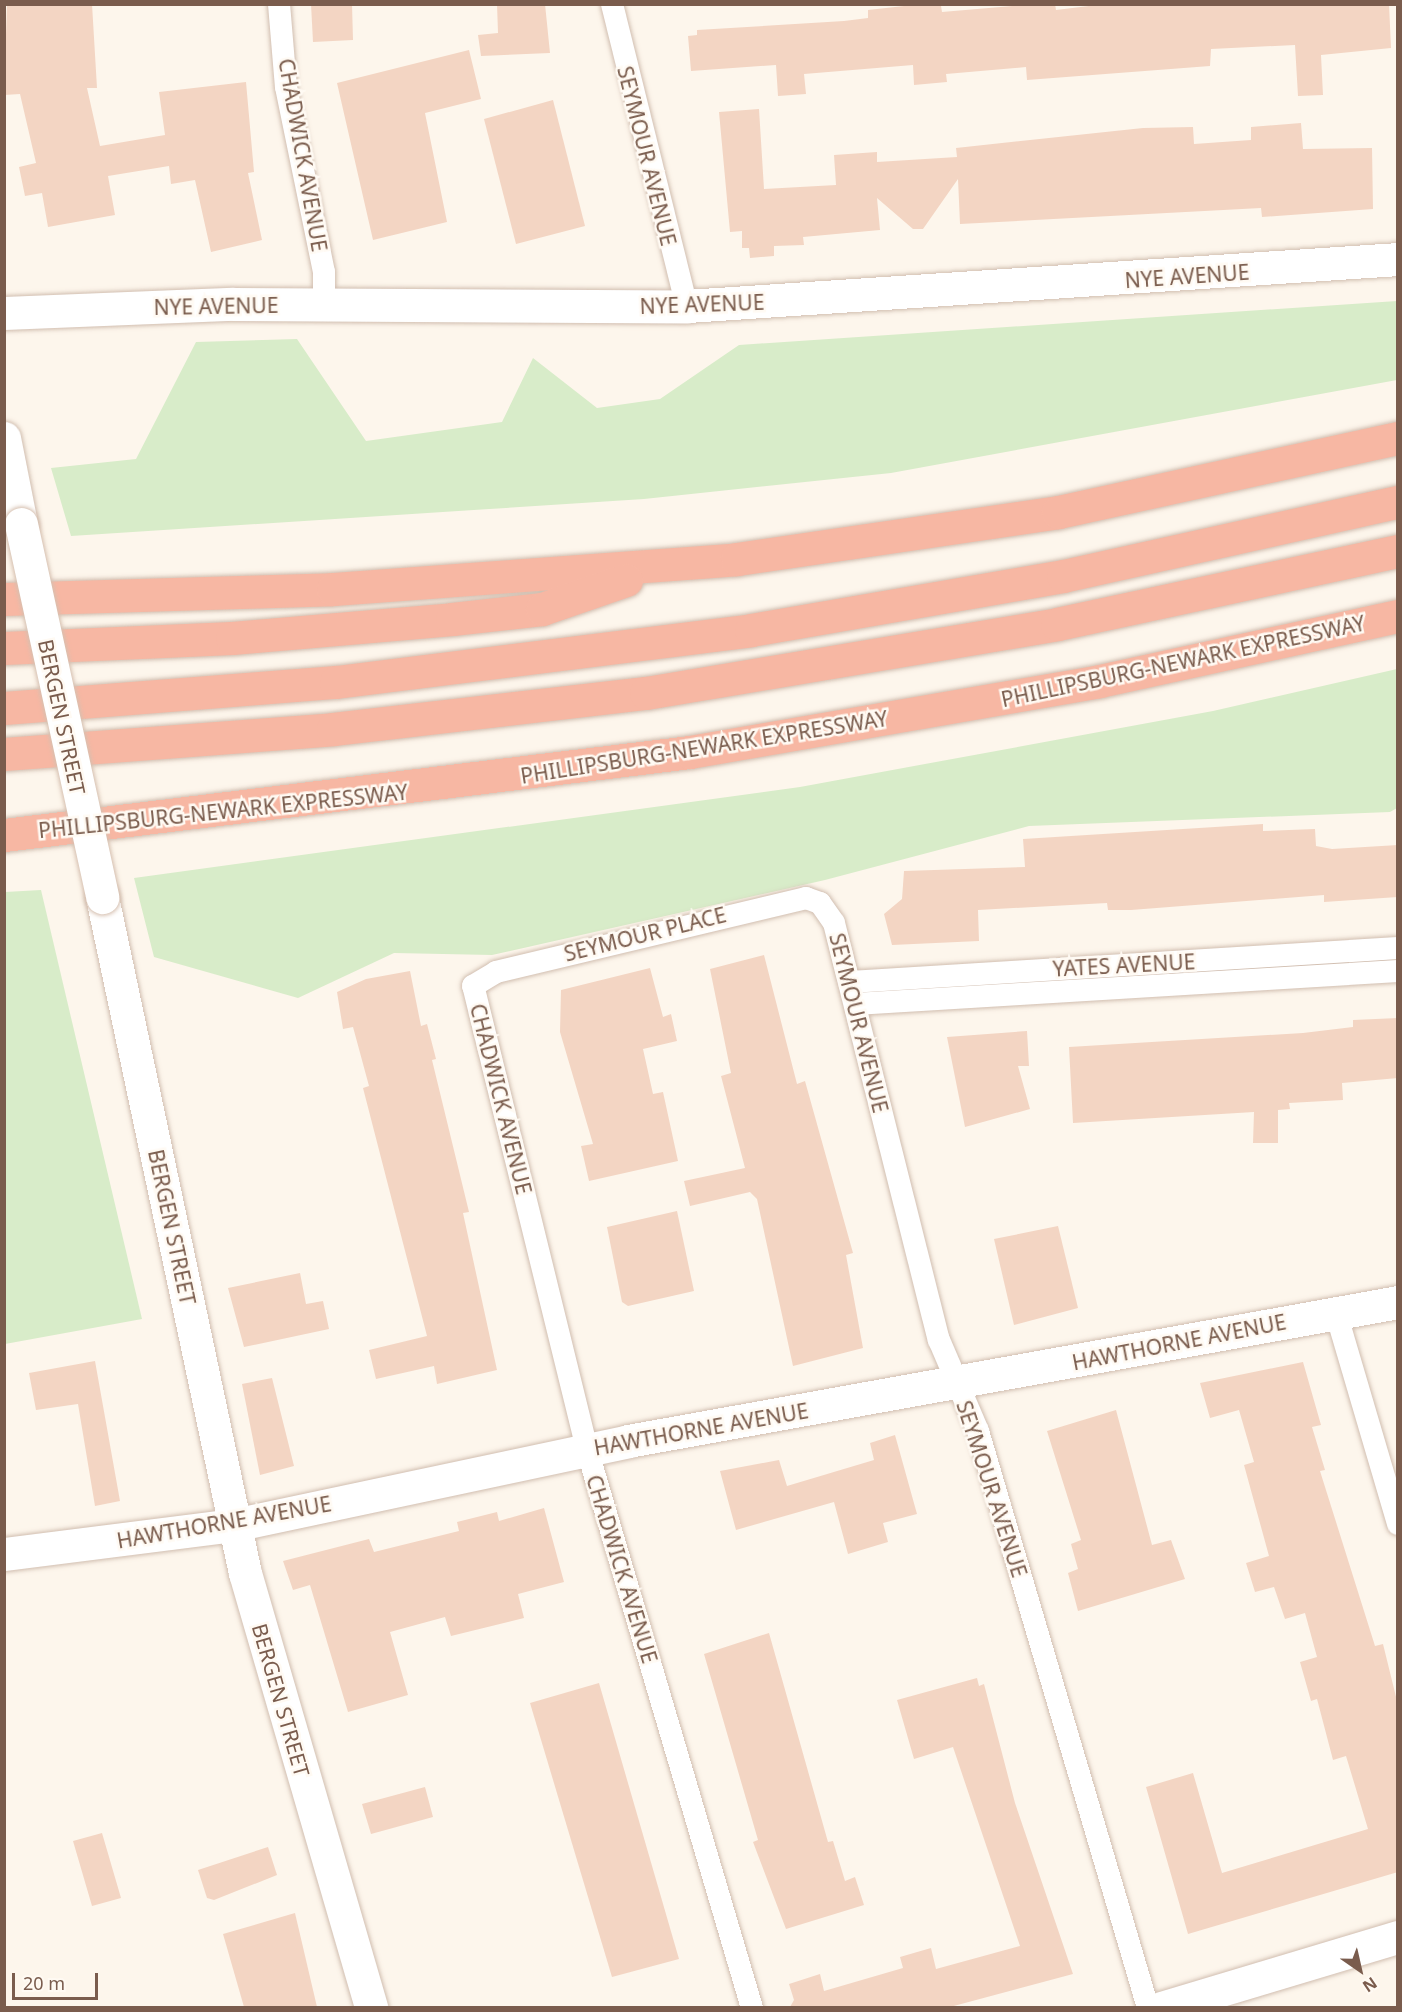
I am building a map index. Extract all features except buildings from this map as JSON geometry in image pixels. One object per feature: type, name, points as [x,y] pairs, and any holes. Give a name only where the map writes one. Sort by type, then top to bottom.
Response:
[{"type":"highway","points":[[4,599],[333,589],[670,565],[1058,512],[1398,438]]},
{"type":"highway","points":[[4,708],[99,703],[441,671],[751,630],[1063,576],[1398,502]]},
{"type":"highway","points":[[4,754],[438,718],[749,678],[1057,624],[1398,551]]},
{"type":"highway","points":[[4,648],[232,638],[542,609],[670,565]]},
{"type":"highway","name":"PHILLIPSBURG-NEWARK EXPRESSWAY","points":[[4,835],[471,782],[792,735],[1202,661],[1398,616]]},
{"type":"highway","points":[[4,695],[99,703]]},
{"type":"highway","points":[[4,761],[182,741]]},
{"type":"highway","points":[[4,821],[186,814]]},
{"type":"street","name":"CHADWICK AVENUE","points":[[279,4],[286,87],[324,272],[324,306]]},
{"type":"street","name":"SEYMOUR AVENUE","points":[[612,4],[687,306]]},
{"type":"street","name":"NYE AVENUE","points":[[4,314],[324,306],[687,306],[1398,259]]},
{"type":"street","name":"BERGEN STREET","points":[[4,438],[234,1525],[371,2007]]},
{"type":"street","name":"SEYMOUR PLACE","points":[[473,987],[496,972],[787,898],[820,903]]},
{"type":"street","name":"SEYMOUR AVENUE","points":[[820,903],[834,923],[939,1340],[978,1431],[1148,2007]]},
{"type":"street","name":"YATES AVENUE","points":[[852,993],[1398,948]]},
{"type":"street","name":"YATES AVENUE","points":[[852,993],[1398,971]]},
{"type":"street","name":"CHADWICK AVENUE","points":[[473,987],[587,1449],[752,2007]]},
{"type":"street","name":"HAWTHORNE AVENUE","points":[[4,1554],[234,1525],[587,1449],[958,1384],[1398,1302]]},
{"type":"street","points":[[1336,1313],[1398,1524]]},
{"type":"street","points":[[1161,2007],[1398,1937]]},
{"type":"green space","points":[[1397,301],[1397,380],[891,473],[644,499],[71,536],[51,468],[136,459],[196,342],[297,339],[366,441],[502,422],[533,358],[597,408],[660,399],[739,345]]},
{"type":"green space","points":[[1397,669],[1397,808],[1390,812],[1029,826],[825,880],[492,955],[394,953],[298,998],[154,957],[134,878],[800,787],[1213,711]]},
{"type":"green space","points":[[41,890],[142,1319],[5,1344],[5,892]]}]
